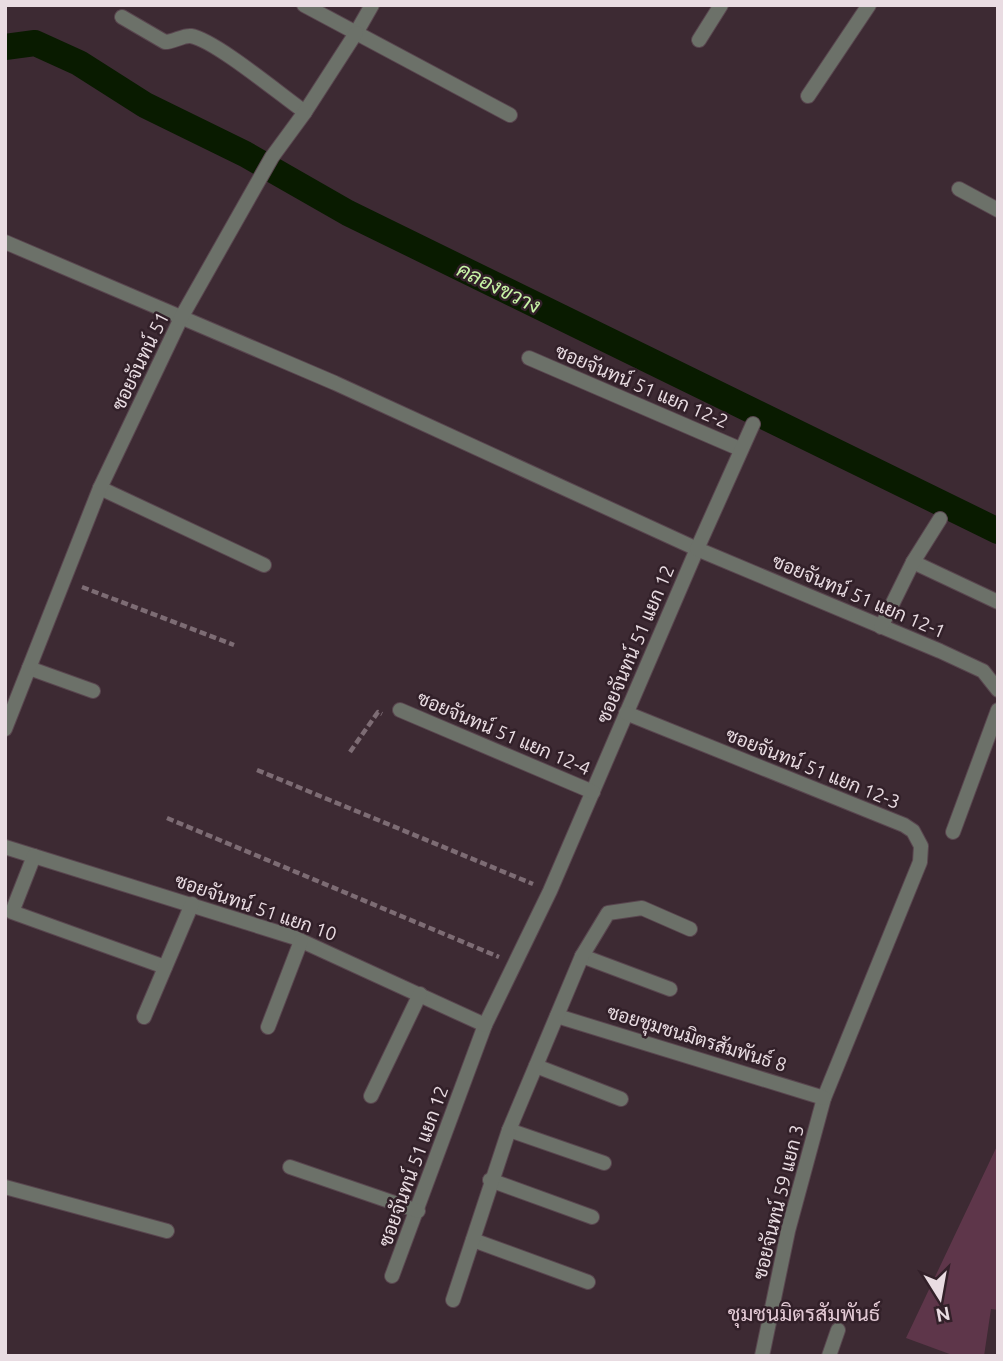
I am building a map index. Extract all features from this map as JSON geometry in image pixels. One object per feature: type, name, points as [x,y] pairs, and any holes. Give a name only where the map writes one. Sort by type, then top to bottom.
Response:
[{"type":"street","points":[[304,5],[510,115]]},
{"type":"street","name":"ซอยจันทน์ 51","points":[[6,724],[100,488],[182,316],[262,179],[272,157],[305,113],[372,5]]},
{"type":"street","points":[[699,40],[721,5]]},
{"type":"street","points":[[808,96],[869,5]]},
{"type":"street","points":[[121,17],[165,42],[190,36],[195,38],[219,51],[305,113]]},
{"type":"street","points":[[959,189],[998,210]]},
{"type":"street","name":"ซอยจันทน์ 51 แยก 12","points":[[5,242],[182,316],[697,549],[550,891],[485,1025],[393,1276]]},
{"type":"street","name":"ซอยจันทน์ 51 แยก 12-2","points":[[529,358],[740,449]]},
{"type":"street","name":"ซอยจันทน์ 51 แยก 12-2","points":[[697,549],[753,424]]},
{"type":"street","points":[[100,488],[264,565]]},
{"type":"street","points":[[881,627],[913,562],[940,519]]},
{"type":"street","name":"ซอยจันทน์ 51 แยก 12-1","points":[[697,549],[983,671],[998,690]]},
{"type":"street","points":[[913,562],[998,602]]},
{"type":"street","points":[[29,668],[93,691]]},
{"type":"street","name":"ซอยจันทน์ 51 แยก 12-4","points":[[400,710],[593,792]]},
{"type":"street","points":[[953,832],[998,710]]},
{"type":"street","name":"ซอยจันทน์ 51 แยก 12-3","points":[[626,713],[913,831],[921,846],[920,862],[824,1098]]},
{"type":"street","name":"ซอยจันทน์ 51 แยก 10","points":[[5,847],[302,941],[485,1025]]},
{"type":"street","points":[[34,856],[12,912],[165,967]]},
{"type":"street","points":[[144,1017],[192,904]]},
{"type":"street","points":[[453,1300],[490,1180],[509,1129],[582,956],[608,913],[642,908],[690,929]]},
{"type":"street","points":[[268,1027],[302,941]]},
{"type":"street","points":[[582,956],[670,989]]},
{"type":"street","points":[[371,1096],[420,994]]},
{"type":"street","name":"ซอยชุมชนมิตรสัมพันธ์ 8","points":[[557,1016],[824,1098]]},
{"type":"street","points":[[536,1066],[621,1099]]},
{"type":"street","name":"ซอยจันทน์ 59 แยก 3","points":[[762,1356],[788,1231],[824,1098]]},
{"type":"street","points":[[509,1129],[604,1163]]},
{"type":"street","points":[[290,1167],[418,1211]]},
{"type":"street","points":[[490,1180],[592,1217]]},
{"type":"street","points":[[5,1187],[167,1231]]},
{"type":"street","points":[[473,1240],[588,1282]]},
{"type":"street","points":[[830,1356],[838,1330]]},
{"type":"path","points":[[64,580],[234,645]]},
{"type":"path","points":[[257,770],[550,891]]},
{"type":"path","points":[[167,818],[516,965]]},
{"type":"shaded area","points":[[998,1144],[998,1310],[991,1309],[984,1356],[955,1356],[906,1338]]},
{"type":"waterway","name":"คลองขวาง","points":[[5,47],[35,43],[79,63],[145,105],[245,154],[348,213],[998,531]]},
{"type":"district","name":"ชุมชนมิตรสัมพันธ์","points":[[804,1313]]}]
